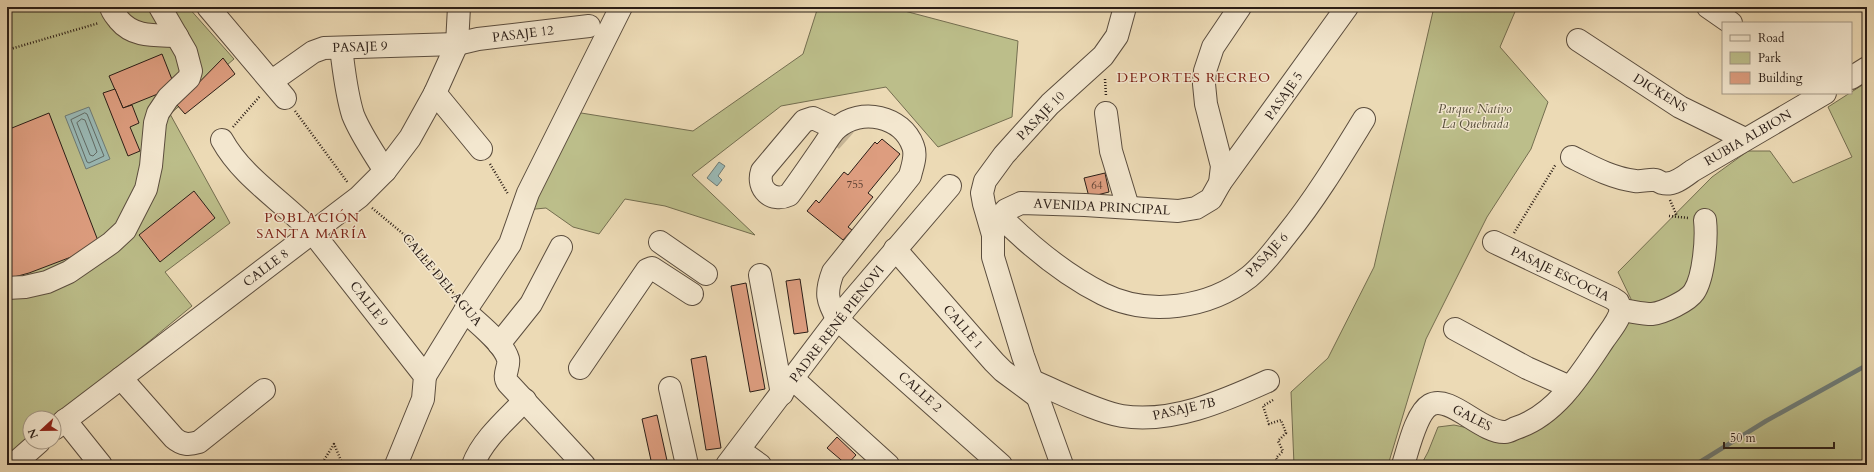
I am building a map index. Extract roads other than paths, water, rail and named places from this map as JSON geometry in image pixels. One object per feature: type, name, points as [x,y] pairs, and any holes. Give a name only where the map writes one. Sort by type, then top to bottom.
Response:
[{"type":"street","points":[[7,288],[47,282],[68,272],[111,243],[125,230],[146,189],[151,166],[154,123],[158,113],[168,98],[189,78],[191,71],[186,52],[160,7]]},
{"type":"street","name":"CALLE 8","points":[[62,422],[313,233],[359,197],[385,171],[410,138],[435,93],[457,44],[459,7]]},
{"type":"street","points":[[396,465],[423,399],[425,376],[465,311],[510,244],[528,193],[622,7]]},
{"type":"street","name":"PASAJE 10","points":[[996,226],[984,204],[982,192],[985,181],[1004,156],[1050,104],[1103,56],[1117,36],[1125,7]]},
{"type":"street","name":"AVENIDA PRINCIPAL","points":[[996,226],[1013,206],[1029,203],[1128,207],[1178,211],[1196,208],[1211,199],[1220,183],[1222,166],[1206,104],[1204,84],[1205,71],[1213,47],[1240,7]]},
{"type":"street","name":"PASAJE 5","points":[[1220,183],[1347,7]]},
{"type":"street","points":[[1708,7],[1729,22]]},
{"type":"street","points":[[210,8],[286,98]]},
{"type":"street","points":[[114,12],[131,31],[148,36],[177,36]]},
{"type":"street","name":"PASAJE 12","points":[[457,44],[478,39],[589,26]]},
{"type":"street","name":"DICKENS","points":[[1578,40],[1680,108],[1745,139]]},
{"type":"street","name":"PASAJE 9","points":[[272,81],[313,52],[324,48],[457,44]]},
{"type":"street","points":[[341,48],[348,96],[354,116],[365,139],[385,171]]},
{"type":"street","points":[[1852,76],[1867,68]]},
{"type":"street","points":[[435,93],[480,149]]},
{"type":"street","name":"RUBIA ALBION","points":[[1572,156],[1593,168],[1636,182],[1656,180],[1662,183],[1680,180],[1692,171],[1745,139],[1823,94]]},
{"type":"street","points":[[1106,113],[1111,151],[1128,207]]},
{"type":"street","points":[[830,126],[813,118],[804,121],[762,171],[759,178],[761,187],[775,198],[782,199],[789,196],[836,128],[850,119],[864,115],[882,117],[904,131],[914,147],[914,161],[910,176],[833,272],[828,285],[828,296],[830,306],[838,320]]},
{"type":"street","name":"PASAJE 6","points":[[996,226],[1027,243],[1069,274],[1103,294],[1136,304],[1153,306],[1186,305],[1219,294],[1239,283],[1261,266],[1303,214],[1364,119]]},
{"type":"street","points":[[222,140],[230,155],[242,168],[300,219],[313,233]]},
{"type":"street","name":"PADRE RENÉ PIENOVI","points":[[733,457],[838,320],[895,249],[950,186]]},
{"type":"street","points":[[1621,310],[1652,314],[1672,308],[1694,292],[1701,271],[1707,240],[1705,220]]},
{"type":"street","points":[[996,226],[993,257],[1011,319],[1062,465]]},
{"type":"street","name":"CALLE 9","points":[[313,233],[425,376]]},
{"type":"street","points":[[660,242],[706,274]]},
{"type":"street","name":"PASAJE ESCOCIA","points":[[1500,245],[1612,298],[1618,302],[1621,310]]},
{"type":"street","points":[[499,344],[531,304],[561,247]]},
{"type":"street","name":"CALLE 1","points":[[895,249],[994,362],[1003,371],[1035,389]]},
{"type":"street","points":[[580,368],[647,270],[652,268],[692,294]]},
{"type":"street","points":[[760,275],[788,387],[888,465]]},
{"type":"street","name":"GALES","points":[[1403,465],[1416,427],[1424,410],[1431,405],[1441,402],[1456,409],[1489,429],[1506,432],[1525,425],[1547,411],[1570,387],[1617,320],[1621,310]]},
{"type":"street","name":"CALLE DEL AGUA","points":[[465,311],[499,344],[508,359],[506,379],[584,465]]},
{"type":"street","name":"CALLE 2","points":[[838,320],[1001,465]]},
{"type":"street","points":[[1455,329],[1527,368],[1570,387]]},
{"type":"street","points":[[121,378],[174,438],[185,444],[199,442],[264,390]]},
{"type":"street","name":"PASAJE 7B","points":[[1035,389],[1121,416],[1150,418],[1182,412],[1216,402],[1268,381]]},
{"type":"street","points":[[670,388],[687,465]]},
{"type":"street","points":[[473,465],[477,454],[525,400]]},
{"type":"street","points":[[62,427],[101,465]]},
{"type":"street","points":[[13,465],[30,450]]},
{"type":"street","points":[[733,457],[760,465]]},
{"type":"water","points":[[89,107],[110,159],[86,169],[65,116]]},
{"type":"water","points":[[719,162],[725,166],[718,176],[722,180],[717,186],[707,178]]},
{"type":"waterway","points":[[1695,465],[1766,421],[1867,365]]},
{"type":"tunnel","points":[[830,126],[851,145]]},
{"type":"district","name":"DEPORTES RECREO","points":[[1194,77]]},
{"type":"district","name":"POBLACIÓN SANTA MARÍA","points":[[312,226]]},
{"type":"park label","name":"Parque Nativo La Quebrada","points":[[1475,116]]}]
